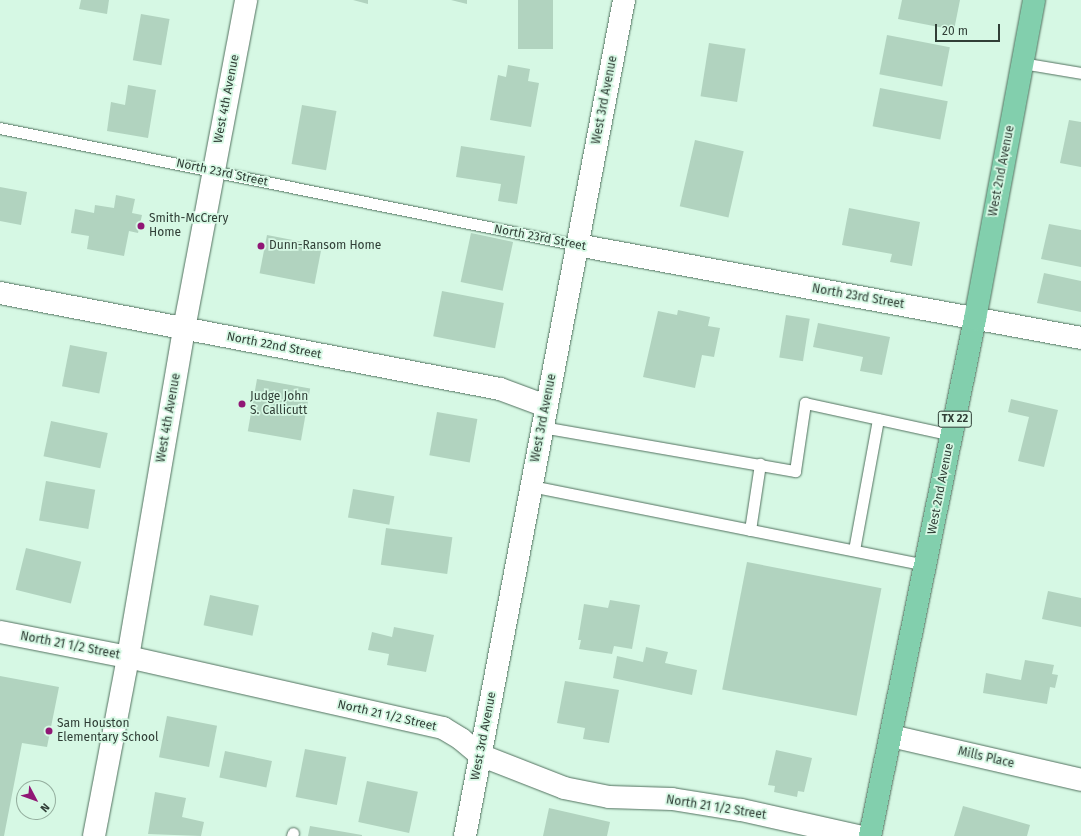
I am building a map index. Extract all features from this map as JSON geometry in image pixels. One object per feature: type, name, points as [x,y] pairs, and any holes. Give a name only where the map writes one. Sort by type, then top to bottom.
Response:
[{"type":"main road","name":"West 2nd Avenue","points":[[870,836],[952,435],[1034,0]]},
{"type":"street","name":"West 4th Avenue","points":[[94,836],[128,657],[184,329],[246,0]]},
{"type":"street","name":"West 3rd Avenue","points":[[465,836],[624,0]]},
{"type":"street","name":"North 23rd Street","points":[[577,245],[1081,338]]},
{"type":"street","name":"North 22nd Street","points":[[0,293],[500,389],[544,416]]},
{"type":"street","name":"North 21 1/2 Street","points":[[0,632],[128,657],[443,728],[462,739],[480,755],[564,788],[609,797],[672,799],[741,810],[857,836]]},
{"type":"street","name":"Mills Place","points":[[891,736],[1081,780]]},
{"type":"lane","points":[[1022,63],[1081,73]]},
{"type":"lane","name":"North 23rd Street","points":[[0,128],[577,245]]},
{"type":"lane","points":[[544,416],[795,471],[805,403],[952,435]]},
{"type":"lane","points":[[854,550],[878,419]]},
{"type":"lane","points":[[750,530],[760,464]]},
{"type":"lane","points":[[531,486],[925,565]]},
{"type":"building","points":[[81,0],[109,0],[107,14],[79,9]]},
{"type":"building","points":[[353,0],[368,0],[368,4]]},
{"type":"building","points":[[451,0],[467,0],[467,4]]},
{"type":"building","points":[[518,0],[553,0],[553,49],[518,49]]},
{"type":"building","points":[[902,0],[960,0],[954,30],[898,19]]},
{"type":"building","points":[[141,14],[170,19],[161,65],[133,60]]},
{"type":"building","points":[[887,35],[950,47],[942,86],[879,74]]},
{"type":"building","points":[[709,43],[746,49],[737,102],[701,96]]},
{"type":"building","points":[[508,65],[530,69],[528,81],[539,83],[531,127],[490,120],[498,75],[506,77]]},
{"type":"building","points":[[128,85],[156,90],[148,138],[107,131],[111,102],[125,105]]},
{"type":"building","points":[[880,88],[948,101],[940,139],[873,126]]},
{"type":"building","points":[[302,105],[336,111],[326,170],[292,164]]},
{"type":"building","points":[[1069,120],[1081,122],[1081,167],[1060,163]]},
{"type":"building","points":[[695,140],[744,151],[728,218],[680,206]]},
{"type":"building","points":[[461,146],[525,156],[517,204],[498,201],[501,184],[456,177]]},
{"type":"building","points":[[0,187],[27,192],[21,225],[0,221]]},
{"type":"building","points":[[116,195],[135,199],[132,213],[142,215],[138,233],[129,231],[124,256],[87,249],[89,236],[71,233],[75,209],[94,213],[95,205],[114,208]]},
{"type":"building","points":[[849,208],[920,222],[912,266],[890,262],[892,254],[842,245]]},
{"type":"building","points":[[1049,224],[1081,230],[1081,267],[1041,259]]},
{"type":"building","points":[[471,233],[513,242],[503,291],[461,282]]},
{"type":"building","points":[[267,235],[322,246],[315,284],[260,273]]},
{"type":"building","points":[[1044,273],[1081,281],[1081,312],[1037,303]]},
{"type":"building","points":[[442,291],[504,303],[495,348],[433,336]]},
{"type":"building","points":[[678,310],[710,317],[708,326],[720,328],[714,357],[702,355],[695,388],[643,377],[658,311],[677,315]]},
{"type":"building","points":[[786,315],[810,319],[803,361],[779,357]]},
{"type":"building","points":[[818,323],[890,337],[882,375],[860,371],[863,357],[813,347]]},
{"type":"building","points":[[70,345],[107,352],[99,393],[62,386]]},
{"type":"building","points":[[257,379],[310,388],[301,441],[248,431]]},
{"type":"building","points":[[1011,399],[1058,410],[1044,467],[1018,461],[1029,417],[1008,412]]},
{"type":"building","points":[[437,412],[477,419],[470,462],[429,455]]},
{"type":"building","points":[[51,421],[108,433],[100,468],[44,456]]},
{"type":"building","points":[[46,481],[95,490],[88,529],[39,520]]},
{"type":"building","points":[[353,489],[394,496],[389,525],[348,518]]},
{"type":"building","points":[[386,528],[452,537],[447,574],[381,565]]},
{"type":"building","points":[[26,548],[81,562],[71,604],[16,590]]},
{"type":"building","points":[[747,562],[881,588],[857,716],[722,690]]},
{"type":"building","points":[[1048,591],[1081,598],[1081,627],[1042,619]]},
{"type":"building","points":[[210,595],[259,605],[252,636],[204,625]]},
{"type":"building","points":[[610,600],[640,605],[632,649],[614,646],[612,654],[579,649],[581,640],[578,640],[584,604],[608,608]]},
{"type":"building","points":[[394,627],[434,635],[426,672],[387,665],[389,654],[368,650],[372,632],[392,637]]},
{"type":"building","points":[[646,647],[668,652],[665,663],[697,670],[692,695],[613,678],[617,656],[643,662]]},
{"type":"building","points":[[1025,660],[1054,665],[1052,674],[1058,675],[1055,688],[1050,687],[1047,704],[983,693],[986,673],[1021,680]]},
{"type":"building","points":[[0,676],[59,687],[47,747],[22,743],[4,836],[0,836]]},
{"type":"building","points":[[565,681],[619,690],[609,743],[583,739],[585,728],[557,723]]},
{"type":"building","points":[[167,716],[217,726],[209,767],[159,757]]},
{"type":"building","points":[[305,749],[346,757],[337,805],[296,797]]},
{"type":"building","points":[[776,750],[812,758],[804,792],[798,791],[797,797],[774,792],[775,786],[768,785]]},
{"type":"building","points":[[225,751],[272,761],[266,787],[219,777]]},
{"type":"building","points":[[367,781],[418,792],[409,833],[358,822]]},
{"type":"building","points":[[155,792],[186,798],[182,817],[204,822],[201,836],[148,834]]},
{"type":"building","points":[[963,806],[1030,825],[1027,836],[954,836]]},
{"type":"building","points":[[549,808],[610,822],[607,836],[543,836]]},
{"type":"building","points":[[310,826],[362,835],[362,836],[308,836]]},
{"type":"place","name":"Smith-McCrery Home","points":[[141,226]]},
{"type":"place","name":"Dunn-Ransom Home","points":[[261,246]]},
{"type":"place","name":"Judge John S. Callicutt","points":[[242,404]]},
{"type":"place","name":"Sam Houston Elementary School","points":[[49,731]]}]
